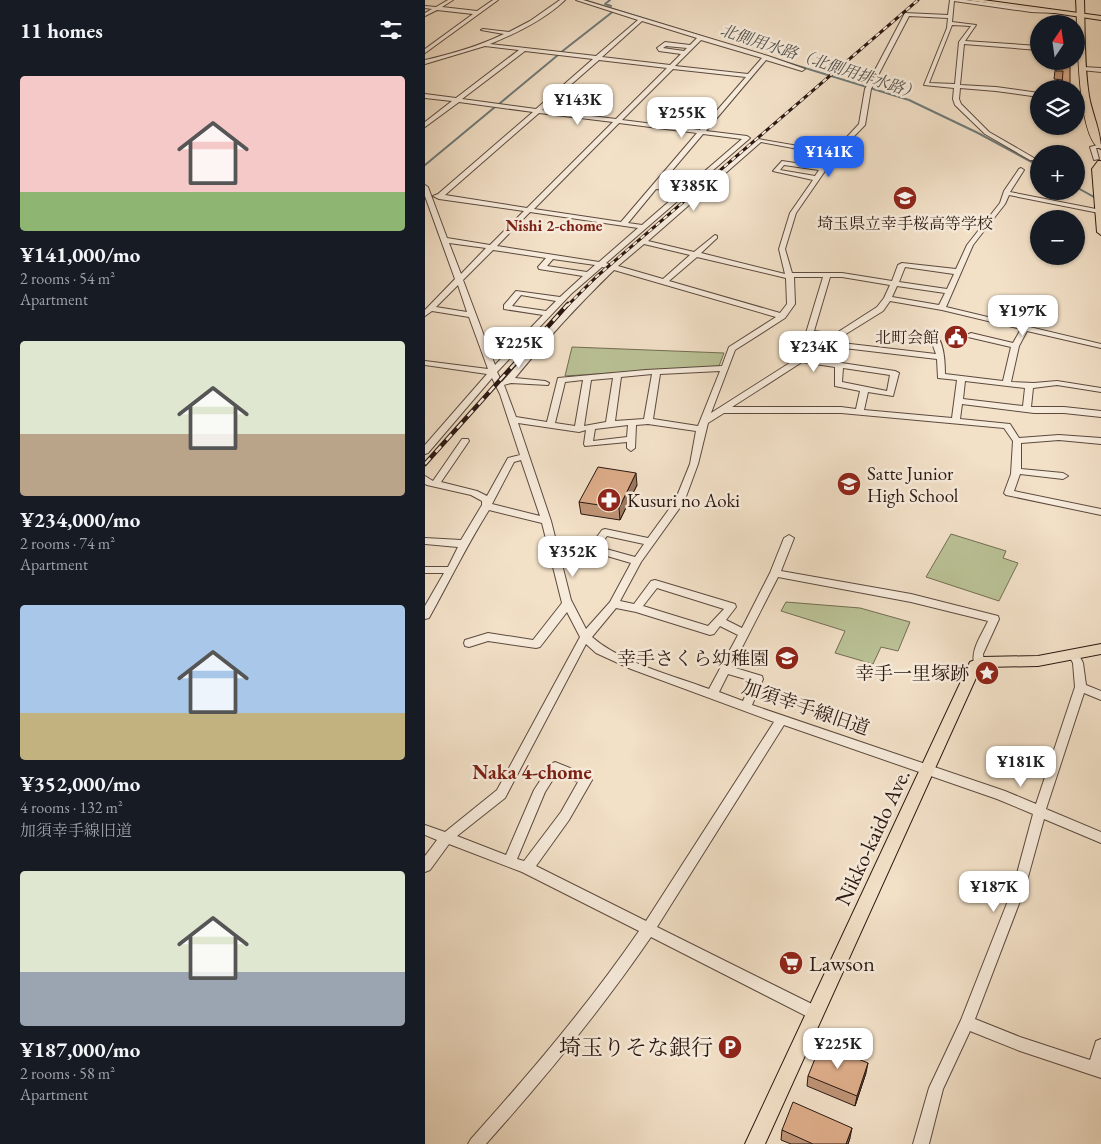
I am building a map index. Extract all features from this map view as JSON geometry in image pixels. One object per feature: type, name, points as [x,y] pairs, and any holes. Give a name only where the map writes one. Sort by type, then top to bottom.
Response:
[{"type":"highway","points":[[1080,0],[1081,15]]},
{"type":"highway","points":[[1083,70],[1091,128],[1101,146]]},
{"type":"main road","points":[[970,0],[1081,15]]},
{"type":"main road","points":[[985,1],[1081,15]]},
{"type":"main road","points":[[1085,16],[1101,18]]},
{"type":"main road","points":[[1098,161],[1096,170],[1101,232]]},
{"type":"main road","points":[[979,663],[1038,661],[1074,656],[1101,649]]},
{"type":"main road","name":"Nikko-kaido Ave.","points":[[755,1144],[954,710],[975,666],[979,663]]},
{"type":"street","points":[[441,0],[450,0]]},
{"type":"street","points":[[425,15],[450,0]]},
{"type":"street","points":[[425,50],[497,0]]},
{"type":"street","points":[[425,62],[486,45],[512,34],[541,17],[563,0]]},
{"type":"street","points":[[578,0],[802,69]]},
{"type":"street","points":[[952,0],[950,20],[925,84],[1030,94]]},
{"type":"street","points":[[956,0],[1031,11],[1055,12]]},
{"type":"street","points":[[1000,0],[1030,4],[1038,8]]},
{"type":"street","points":[[425,7],[478,13]]},
{"type":"street","points":[[425,866],[446,838],[501,794],[585,637],[614,604],[637,561],[679,502],[694,464],[703,425],[723,368],[732,349],[782,316],[791,304],[790,276],[782,249],[793,213],[808,193],[815,178],[822,169],[862,125],[868,88],[908,13],[974,25],[962,42],[955,99],[987,133],[1030,158]]},
{"type":"street","points":[[429,197],[537,110],[642,19]]},
{"type":"street","points":[[483,30],[512,34]]},
{"type":"street","points":[[428,311],[701,37]]},
{"type":"street","points":[[962,42],[1030,47]]},
{"type":"street","points":[[686,53],[659,50],[665,44],[692,47]]},
{"type":"street","points":[[486,45],[749,76]]},
{"type":"street","points":[[425,125],[523,50]]},
{"type":"street","points":[[623,224],[766,57]]},
{"type":"street","points":[[1085,69],[1101,70]]},
{"type":"street","points":[[425,96],[747,138],[587,274],[561,299],[493,372],[425,451]]},
{"type":"street","points":[[505,383],[564,316],[613,267],[761,140],[834,154]]},
{"type":"street","points":[[1098,161],[1093,146],[1101,146]]},
{"type":"street","points":[[815,178],[776,171],[782,163],[822,169]]},
{"type":"street","points":[[942,308],[970,245],[1003,203],[1021,170]]},
{"type":"street","points":[[655,187],[684,191]]},
{"type":"street","points":[[1007,193],[1099,203]]},
{"type":"street","points":[[429,197],[642,227]]},
{"type":"street","name":"加須幸手線旧道","points":[[429,197],[493,372],[505,383],[511,419],[546,521],[568,602],[585,637],[600,650],[635,666],[781,720],[1040,810],[1101,838]]},
{"type":"street","points":[[665,281],[715,237]]},
{"type":"street","points":[[446,240],[613,267],[782,316]]},
{"type":"street","points":[[644,242],[790,276],[827,275],[950,292]]},
{"type":"street","points":[[552,256],[542,267],[587,274]]},
{"type":"street","points":[[511,419],[579,429],[648,421],[703,425],[723,410],[879,309],[887,298],[902,264],[959,272]]},
{"type":"street","points":[[827,275],[810,333],[838,337]]},
{"type":"street","points":[[547,313],[507,307],[519,293],[561,299]]},
{"type":"street","points":[[887,298],[942,308],[1101,346]]},
{"type":"street","points":[[428,311],[473,315]]},
{"type":"street","points":[[1007,383],[1015,346],[1025,328]]},
{"type":"street","points":[[933,335],[941,357],[941,376],[1029,385],[1051,385],[1057,383],[1101,390]]},
{"type":"street","points":[[971,335],[1015,346]]},
{"type":"street","points":[[826,344],[941,357]]},
{"type":"street","points":[[802,360],[839,365],[895,373],[890,394],[838,384],[839,365]]},
{"type":"street","points":[[425,363],[493,372]]},
{"type":"street","points":[[550,426],[561,380],[723,368]]},
{"type":"street","points":[[648,421],[656,372]]},
{"type":"street","points":[[610,424],[617,375]]},
{"type":"street","points":[[579,429],[587,378]]},
{"type":"street","points":[[956,420],[961,378]]},
{"type":"street","points":[[505,383],[545,383]]},
{"type":"street","points":[[1027,409],[1029,385]]},
{"type":"street","points":[[860,411],[864,389]]},
{"type":"street","points":[[958,400],[1027,409],[1101,414]]},
{"type":"street","points":[[723,410],[860,411],[1007,426],[1017,440],[1017,471],[1009,493],[1101,512]]},
{"type":"street","points":[[591,427],[588,444],[631,444],[632,422]]},
{"type":"street","points":[[1017,440],[1059,437],[1101,441]]},
{"type":"street","points":[[435,484],[465,442]]},
{"type":"street","points":[[425,615],[511,460],[523,456]]},
{"type":"street","points":[[1017,471],[1063,476]]},
{"type":"street","points":[[425,479],[430,483],[474,493],[486,499],[487,505]]},
{"type":"street","points":[[487,505],[546,521]]},
{"type":"street","points":[[637,561],[593,549],[605,532],[651,542]]},
{"type":"street","points":[[713,694],[775,573],[789,538]]},
{"type":"street","points":[[425,541],[464,544]]},
{"type":"street","points":[[425,570],[451,570]]},
{"type":"street","points":[[775,573],[911,598],[994,619],[978,654],[979,663]]},
{"type":"street","points":[[614,604],[636,608],[710,631],[731,607],[655,584],[636,608]]},
{"type":"street","points":[[469,643],[488,637],[536,644],[568,602]]},
{"type":"street","points":[[719,621],[743,633]]},
{"type":"street","points":[[921,1144],[936,1088],[967,1023],[1019,888],[1040,810],[1081,687],[1078,663],[1074,656]]},
{"type":"street","points":[[725,669],[758,679],[746,706]]},
{"type":"street","points":[[1081,687],[1101,696]]},
{"type":"street","points":[[476,1144],[548,1064],[601,996],[647,930],[781,720]]},
{"type":"street","points":[[509,862],[541,790],[555,767],[586,780],[565,816],[527,868]]},
{"type":"street","points":[[425,830],[527,868],[815,1013]]},
{"type":"street","points":[[967,1023],[1021,1044],[1098,1070],[1101,1046]]},
{"type":"green space","points":[[572,347],[724,353],[719,366],[565,376]]},
{"type":"green space","points":[[951,534],[1006,551],[1003,558],[1018,563],[999,601],[926,577]]},
{"type":"green space","points":[[786,602],[860,608],[910,622],[898,651],[881,647],[873,664],[835,653],[845,631],[781,611]]},
{"type":"building","points":[[1070,70],[1070,80],[1062,80],[1063,71],[1056,71]]},
{"type":"building","points":[[598,467],[636,473],[619,508],[579,502]]},
{"type":"building","points":[[821,1044],[868,1063],[857,1096],[808,1076]]},
{"type":"building","points":[[793,1102],[852,1128],[846,1144],[813,1144],[782,1130]]},
{"type":"waterway","name":"北側用水路（北側用排水路）","points":[[584,0],[909,100],[978,133],[1030,161]]},
{"type":"waterway","name":"北側用水路（北側用排水路）","points":[[610,0],[605,4],[611,6]]},
{"type":"waterway","points":[[560,53],[615,10]]},
{"type":"waterway","points":[[499,104],[558,55]]},
{"type":"waterway","points":[[425,165],[495,107]]},
{"type":"waterway","name":"北側用水路（北側用排水路）","points":[[1085,192],[1101,201]]},
{"type":"railway","points":[[567,306],[596,277],[918,0]]},
{"type":"railway","points":[[425,464],[568,304]]},
{"type":"place","name":"埼玉県立幸手桜高等学校","points":[[905,198]]},
{"type":"place","name":"北町会館","points":[[956,337]]},
{"type":"place","name":"Satte Junior High School","points":[[849,484]]},
{"type":"place","name":"Kusuri no Aoki","points":[[609,500]]},
{"type":"place","name":"幸手さくら幼稚園","points":[[787,658]]},
{"type":"place","name":"幸手一里塚跡","points":[[987,673]]},
{"type":"place","name":"Lawson","points":[[791,963]]},
{"type":"place","name":"埼玉りそな銀行","points":[[730,1047]]},
{"type":"district","name":"Nishi 2-chome","points":[[554,225]]},
{"type":"district","name":"Naka 4-chome","points":[[532,772]]}]
